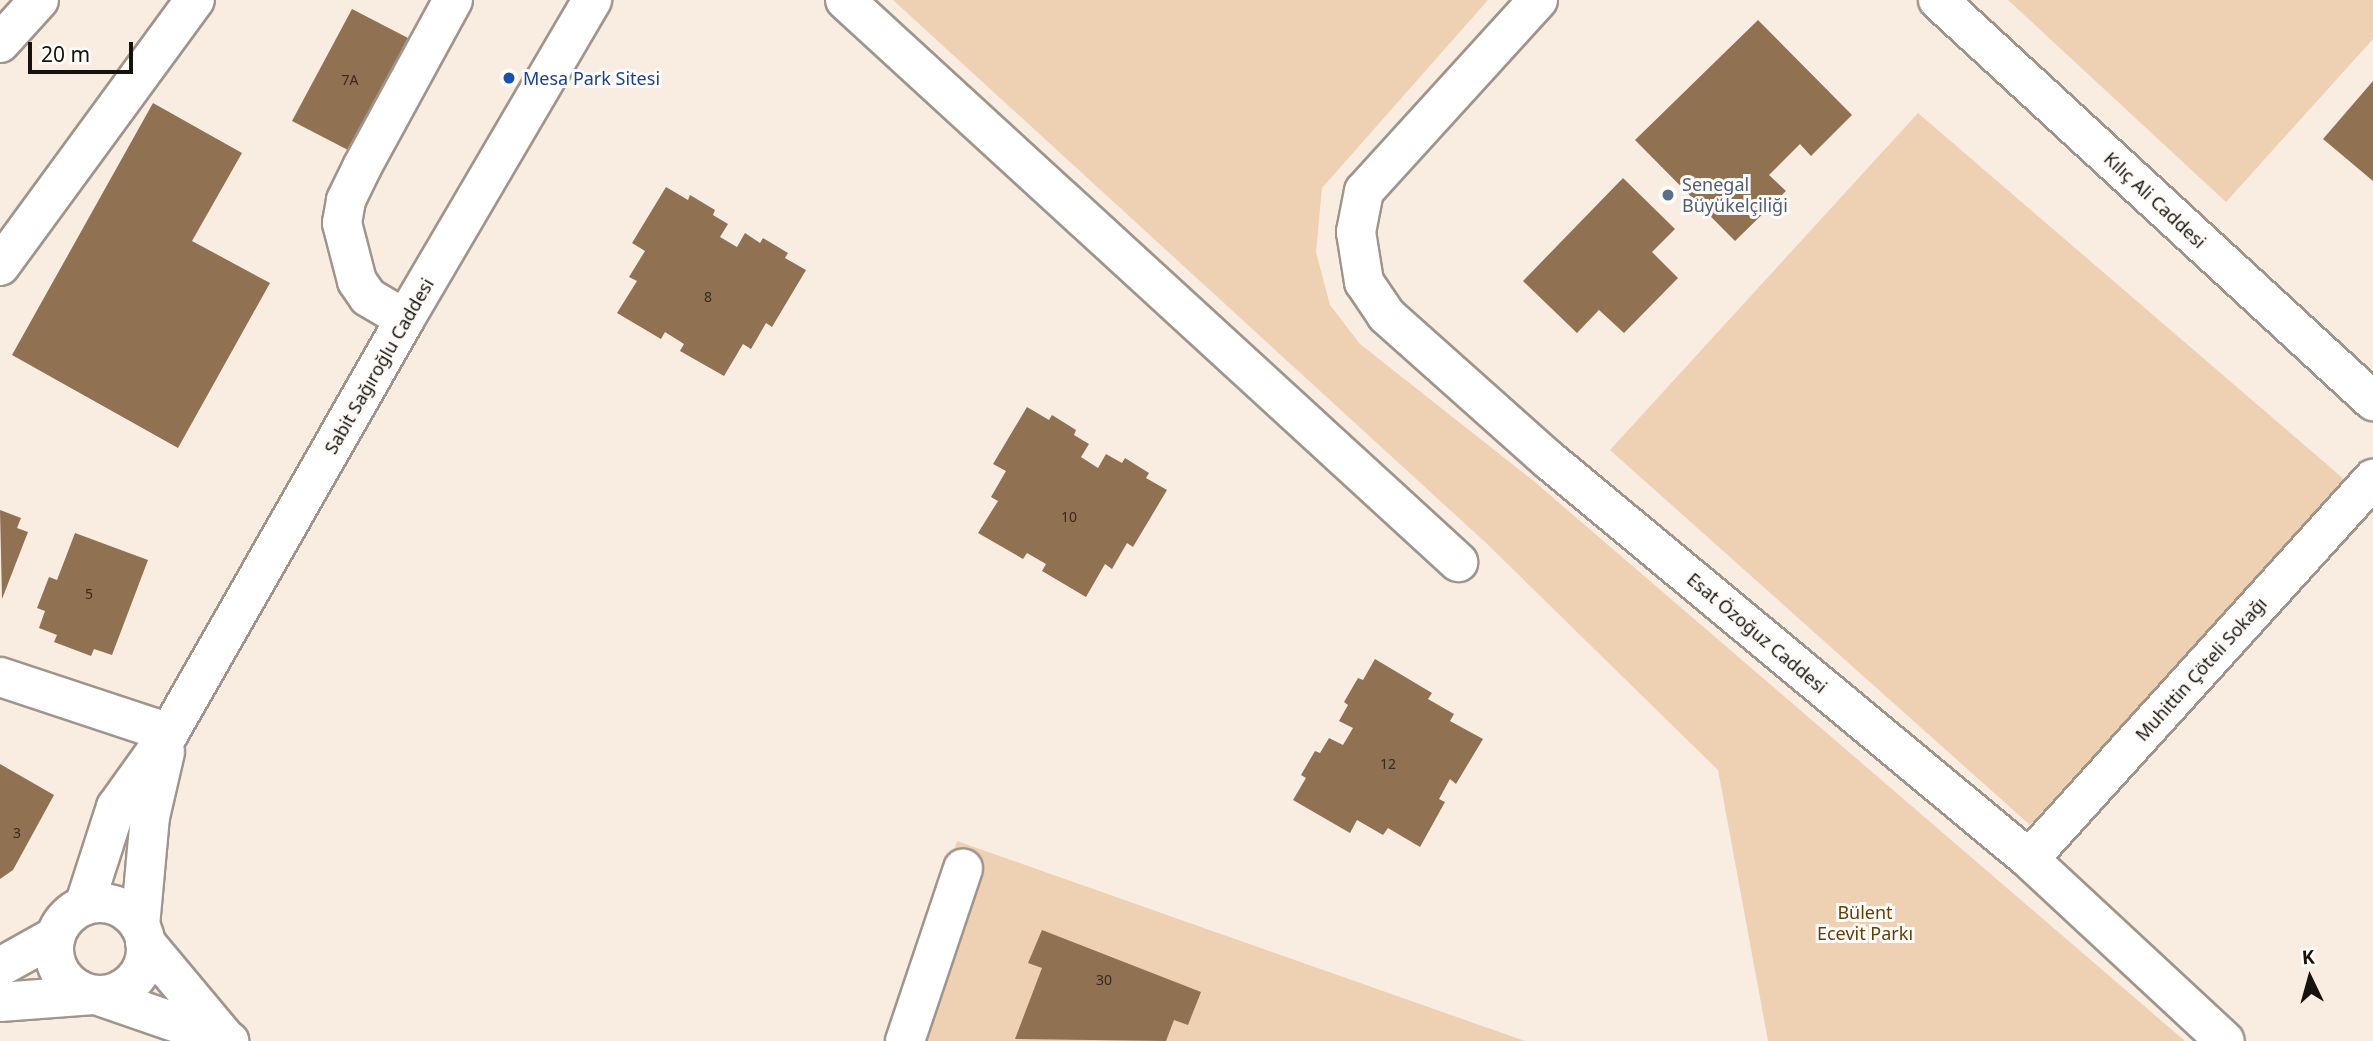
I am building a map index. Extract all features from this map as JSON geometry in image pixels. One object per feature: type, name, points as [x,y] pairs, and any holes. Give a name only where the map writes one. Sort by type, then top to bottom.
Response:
[{"type":"street","points":[[0,43],[39,0]]},
{"type":"street","points":[[0,266],[195,0]]},
{"type":"street","points":[[405,319],[368,296],[357,281],[342,223],[346,200],[453,0]]},
{"type":"street","name":"Sabit Sağıroğlu Caddesi","points":[[84,906],[116,807],[169,733],[405,319],[592,0]]},
{"type":"street","points":[[845,0],[1458,562]]},
{"type":"street","name":"Esat Özoğuz Caddesi","points":[[1538,0],[1364,191],[1356,232],[1364,282],[1387,315],[1550,461],[2029,859],[2225,1041]]},
{"type":"street","name":"Kılıç Ali Caddesi","points":[[1938,0],[2373,401]]},
{"type":"street","name":"Muhittin Çöteli Sokağı","points":[[2029,859],[2373,478]]},
{"type":"street","points":[[0,677],[169,733]]},
{"type":"street","name":"Sabit Sağıroğlu Caddesi","points":[[142,934],[150,817],[169,733]]},
{"type":"street","points":[[905,1041],[963,869]]},
{"type":"street","points":[[105,904],[125,911],[227,1040],[77,990],[61,975],[54,956],[55,936],[65,917],[84,906],[105,904]]},
{"type":"street","points":[[0,1002],[113,994],[128,986],[139,974],[145,958],[142,934]]},
{"type":"street","points":[[0,967],[55,936]]},
{"type":"green space","name":"Bülent Ecevit Parkı","points":[[893,0],[1488,0],[1322,188],[1316,252],[1330,305],[1360,344],[1536,483],[2185,1041],[1768,1041],[1718,770],[1485,542]]},
{"type":"green space","points":[[2008,0],[2373,0],[2373,39],[2226,202]]},
{"type":"green space","points":[[1918,113],[2345,480],[2030,825],[1610,450]]},
{"type":"green space","points":[[957,841],[1525,1041],[895,1041]]},
{"type":"building","points":[[352,9],[408,38],[348,150],[292,121]]},
{"type":"building","points":[[1758,20],[1852,115],[1811,156],[1800,144],[1769,175],[1786,191],[1735,241],[1635,140]]},
{"type":"building","points":[[2373,81],[2373,181],[2323,139]]},
{"type":"building","points":[[153,103],[242,153],[192,241],[270,283],[178,448],[12,355]]},
{"type":"building","points":[[1623,178],[1675,229],[1652,252],[1678,278],[1624,333],[1599,310],[1577,333],[1523,281]]},
{"type":"building","points":[[666,187],[688,200],[690,195],[715,210],[713,215],[728,224],[720,237],[737,247],[745,233],[760,243],[763,238],[788,253],[785,258],[806,270],[772,327],[766,323],[751,349],[743,344],[724,376],[680,351],[684,344],[665,332],[661,339],[617,313],[637,281],[629,277],[645,251],[632,243]]},
{"type":"building","points":[[1027,407],[1049,420],[1052,415],[1076,430],[1074,435],[1089,444],[1081,457],[1098,468],[1106,454],[1122,463],[1125,458],[1149,473],[1146,478],[1167,490],[1133,547],[1127,543],[1112,569],[1105,564],[1086,597],[1042,571],[1046,564],[1027,553],[1023,559],[978,533],[998,501],[991,497],[1006,471],[993,464]]},
{"type":"building","points":[[0,510],[21,518],[17,528],[28,532],[2,599]]},
{"type":"building","points":[[75,533],[148,560],[112,655],[94,649],[91,656],[54,642],[57,635],[39,628],[45,611],[37,608],[49,577],[57,580]]},
{"type":"building","points":[[1375,659],[1432,693],[1428,699],[1454,714],[1450,721],[1483,739],[1456,784],[1450,779],[1439,799],[1445,802],[1420,847],[1388,828],[1383,835],[1357,820],[1350,833],[1293,800],[1306,778],[1301,775],[1315,751],[1320,753],[1329,738],[1343,745],[1353,728],[1339,721],[1348,705],[1344,702],[1358,678],[1363,680]]},
{"type":"building","points":[[0,764],[54,795],[13,870],[0,879]]},
{"type":"building","points":[[1042,930],[1201,992],[1188,1025],[1174,1020],[1166,1041],[1015,1039],[1042,968],[1028,963]]},
{"type":"place","name":"Mesa Park Sitesi","points":[[509,78]]},
{"type":"place","name":"Senegal Büyükelçiliği","points":[[1668,195]]}]
